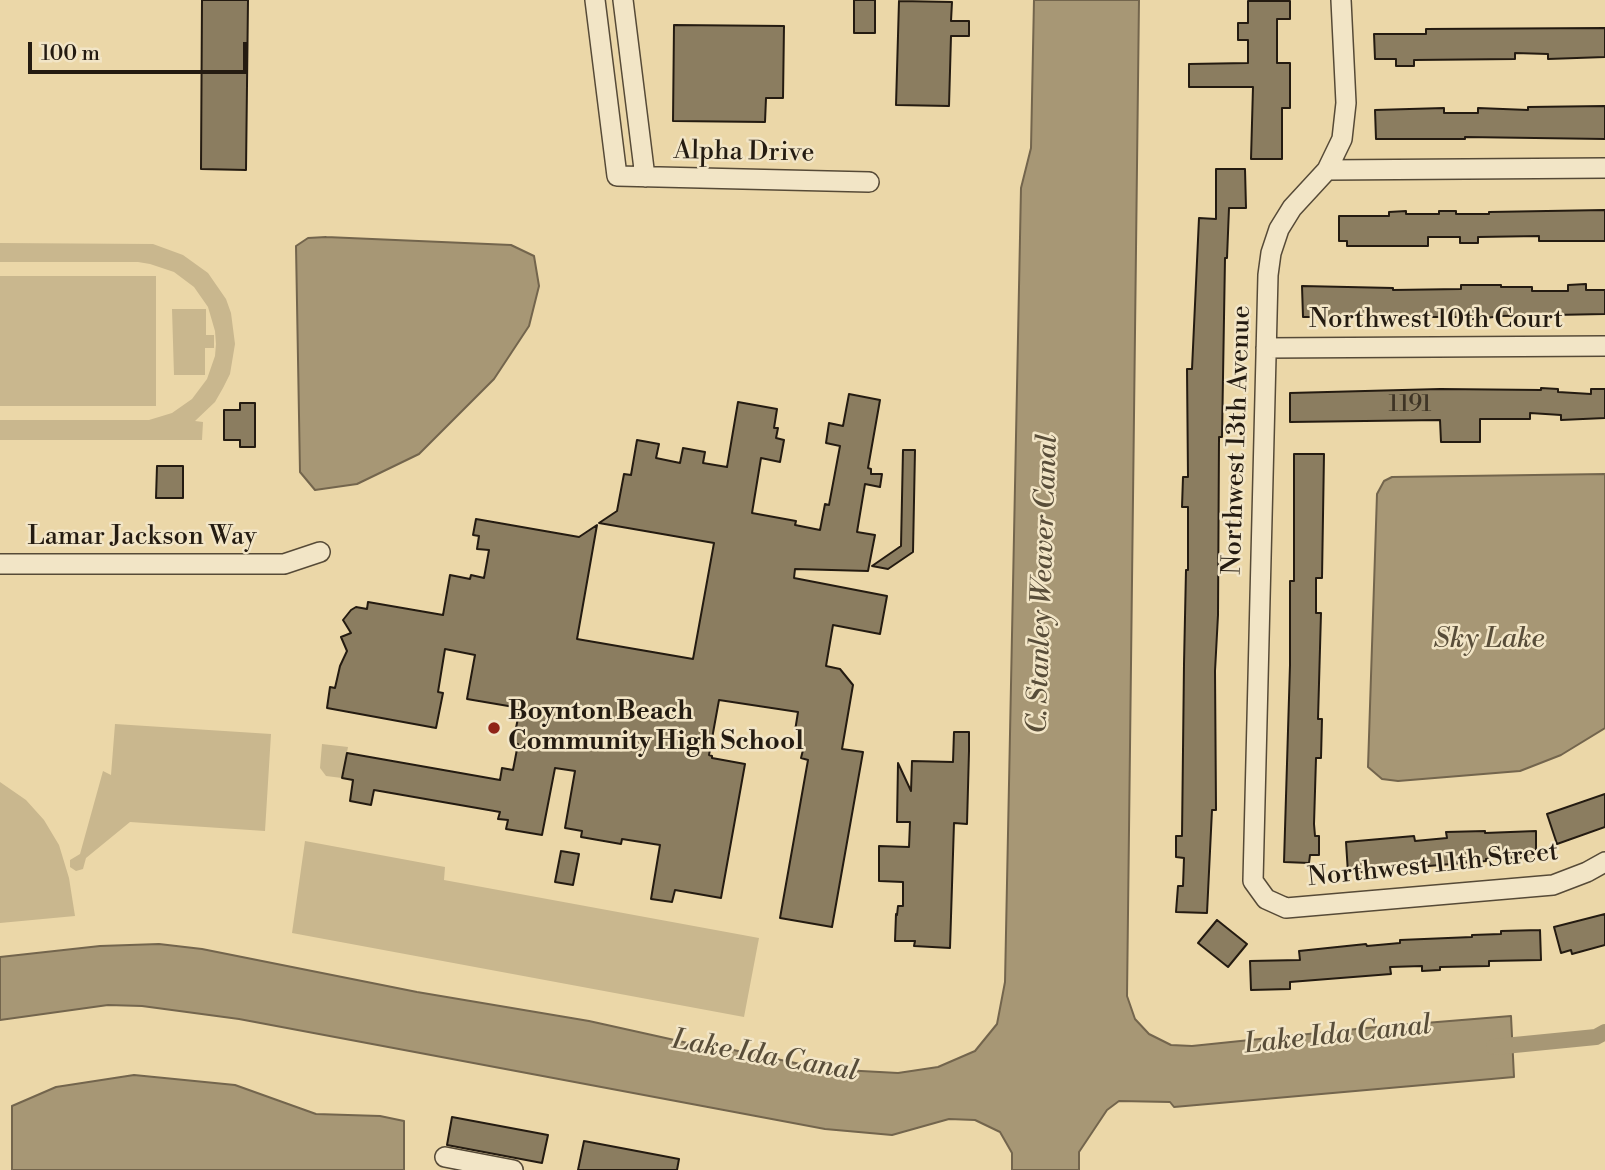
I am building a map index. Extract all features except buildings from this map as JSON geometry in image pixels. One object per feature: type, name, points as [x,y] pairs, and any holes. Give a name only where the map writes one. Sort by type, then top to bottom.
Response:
[{"type":"street","name":"Alpha Drive","points":[[595,0],[617,176],[869,182]]},
{"type":"street","points":[[623,0],[645,177]]},
{"type":"street","name":"Northwest 13th Avenue","points":[[1266,900],[1258,891],[1252,870],[1268,275],[1275,241],[1292,208],[1327,170],[1345,127],[1342,0]]},
{"type":"street","points":[[1327,170],[1605,167]]},
{"type":"street","name":"Northwest 10th Court","points":[[1266,348],[1605,346]]},
{"type":"street","name":"Lamar Jackson Way","points":[[0,564],[284,564],[320,552]]},
{"type":"street","name":"Northwest 11th Street","points":[[1266,900],[1286,908],[1553,885],[1605,862]]},
{"type":"street","points":[[445,1157],[513,1170]]},
{"type":"shaded area","points":[[0,243],[153,244],[183,255],[208,273],[226,299],[231,313],[235,344],[230,374],[223,388],[215,402],[195,421],[203,422],[202,440],[0,440],[0,420],[149,420],[172,413],[192,399],[207,379],[216,344],[208,307],[194,287],[174,272],[138,262],[0,262]]},
{"type":"shaded area","points":[[0,276],[156,276],[156,406],[0,406]]},
{"type":"shaded area","points":[[172,309],[206,309],[206,335],[214,335],[214,348],[205,348],[205,375],[174,375]]},
{"type":"shaded area","points":[[115,724],[271,734],[265,831],[130,822],[86,858],[83,869],[76,871],[70,867],[70,860],[80,854],[103,771],[111,775]]},
{"type":"shaded area","points":[[322,744],[348,747],[342,778],[326,776],[320,768]]},
{"type":"shaded area","points":[[0,782],[26,800],[44,820],[59,845],[69,878],[75,916],[0,923]]},
{"type":"shaded area","points":[[305,841],[445,867],[444,880],[759,938],[744,1017],[292,933]]},
{"type":"water","name":"C. Stanley Weaver Canal","points":[[1034,0],[1139,0],[1127,996],[1135,1019],[1149,1034],[1171,1045],[1192,1046],[1511,1016],[1514,1077],[1174,1107],[1170,1102],[1119,1101],[1107,1110],[1079,1152],[1079,1170],[1012,1170],[1012,1153],[1000,1132],[975,1120],[949,1119],[892,1135],[825,1129],[239,1019],[142,1006],[108,1005],[0,1020],[0,957],[100,946],[159,944],[202,949],[417,992],[589,1021],[824,1069],[898,1073],[938,1067],[975,1051],[997,1024],[1005,982],[1021,188],[1031,148]]},
{"type":"water","points":[[308,238],[511,245],[534,256],[539,286],[529,326],[494,379],[419,454],[357,484],[315,490],[300,472],[296,246]]},
{"type":"water","name":"Sky Lake","points":[[1605,474],[1605,728],[1561,755],[1520,771],[1398,781],[1382,779],[1368,767],[1377,494],[1384,481],[1392,477]]},
{"type":"water","points":[[134,1075],[235,1085],[316,1114],[380,1116],[404,1121],[404,1170],[12,1170],[12,1106],[56,1087]]},
{"type":"waterway","name":"Lake Ida Canal","points":[[1494,1047],[1596,1037],[1605,1032]]},
{"type":"place","name":"Boynton Beach Community High School","points":[[494,728]]}]
